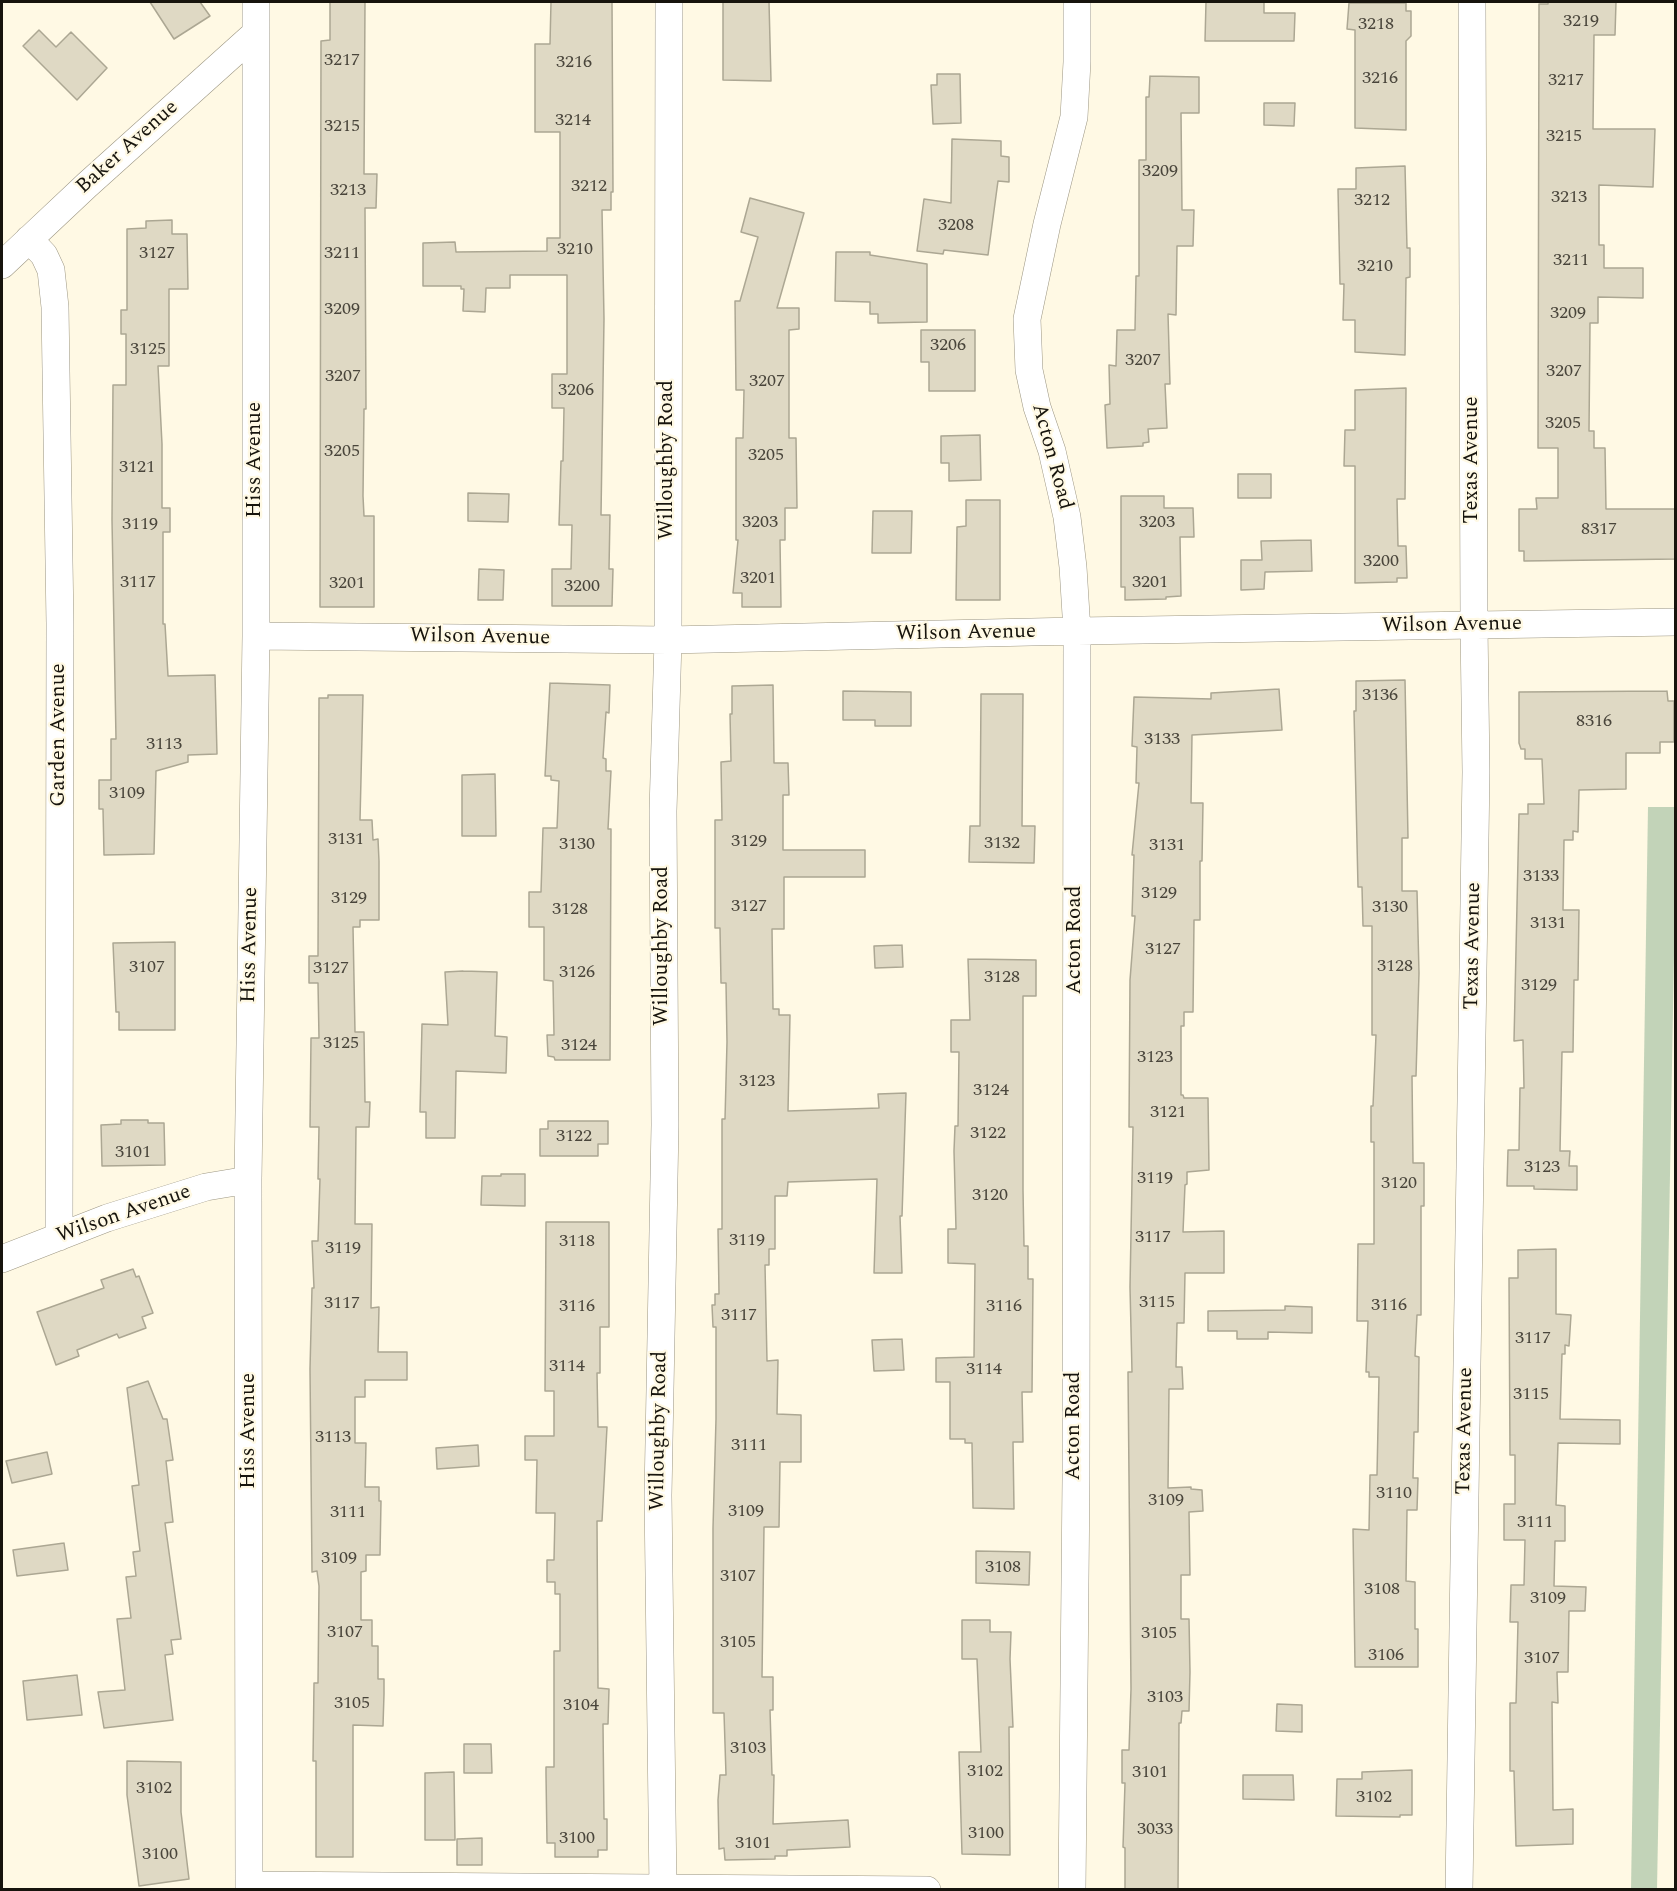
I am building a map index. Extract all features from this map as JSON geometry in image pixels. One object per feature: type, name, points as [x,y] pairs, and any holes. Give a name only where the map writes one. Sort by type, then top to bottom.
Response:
[{"type":"street","name":"Hiss Avenue","points":[[249,1887],[248,1180],[256,636],[256,2]]},
{"type":"street","name":"Willoughby Road","points":[[663,1888],[658,1495],[665,1125],[663,811],[668,640],[669,2]]},
{"type":"street","name":"Acton Road","points":[[1072,1890],[1076,1479],[1077,631],[1073,567],[1066,517],[1052,450],[1037,407],[1029,370],[1027,319],[1047,224],[1074,117],[1077,2]]},
{"type":"street","name":"Texas Avenue","points":[[1459,1890],[1476,772],[1472,2]]},
{"type":"street","name":"Baker Avenue","points":[[2,266],[87,185],[256,33]]},
{"type":"street","name":"Garden Avenue","points":[[29,239],[44,255],[51,270],[55,307],[60,624],[59,1237]]},
{"type":"street","name":"Wilson Avenue","points":[[256,636],[668,640],[1676,622]]},
{"type":"street","name":"Wilson Avenue","points":[[2,1259],[107,1218],[206,1187],[248,1180]]},
{"type":"street","points":[[249,1887],[927,1890]]},
{"type":"green space","points":[[1648,807],[1675,807],[1676,845],[1657,1889],[1631,1890]]},
{"type":"building","points":[[150,2],[200,2],[210,16],[174,39]]},
{"type":"building","points":[[330,2],[365,2],[364,174],[377,174],[376,208],[365,208],[366,409],[364,409],[363,496],[364,516],[374,516],[374,607],[320,607],[321,41],[330,40]]},
{"type":"building","points":[[551,2],[612,2],[613,192],[611,192],[611,210],[602,210],[604,319],[601,515],[610,515],[609,569],[613,569],[612,606],[552,606],[552,569],[571,569],[572,525],[559,525],[564,408],[552,408],[552,374],[567,374],[567,275],[510,275],[510,288],[486,288],[485,312],[463,311],[464,289],[461,289],[461,286],[423,286],[423,243],[455,242],[456,252],[547,251],[547,238],[560,238],[560,132],[535,132],[535,44],[550,44]]},
{"type":"building","points":[[723,2],[769,2],[771,81],[723,80]]},
{"type":"building","points":[[1206,2],[1264,2],[1264,13],[1295,13],[1294,41],[1205,41]]},
{"type":"building","points":[[1548,2],[1616,2],[1615,35],[1594,35],[1593,129],[1655,129],[1653,187],[1599,185],[1599,245],[1604,245],[1604,268],[1643,268],[1643,298],[1598,297],[1598,323],[1590,323],[1589,431],[1594,431],[1594,448],[1605,448],[1606,509],[1676,509],[1676,559],[1524,561],[1524,551],[1519,551],[1519,509],[1537,509],[1536,498],[1558,498],[1558,448],[1538,448],[1539,4],[1548,4]]},
{"type":"building","points":[[1349,3],[1406,3],[1406,11],[1411,11],[1411,36],[1406,41],[1406,130],[1355,128],[1355,30],[1347,29]]},
{"type":"building","points":[[39,30],[56,47],[71,32],[107,68],[77,100],[23,46]]},
{"type":"building","points":[[937,74],[960,74],[961,123],[933,124],[931,85],[937,85]]},
{"type":"building","points":[[1150,76],[1199,77],[1199,113],[1181,113],[1182,210],[1194,210],[1193,246],[1177,246],[1176,315],[1168,314],[1170,384],[1165,384],[1167,428],[1148,429],[1149,442],[1143,443],[1143,446],[1107,448],[1105,405],[1110,404],[1109,365],[1116,366],[1117,330],[1135,330],[1136,276],[1139,276],[1139,160],[1146,160],[1146,97],[1149,97]]},
{"type":"building","points":[[1264,103],[1295,103],[1294,126],[1264,125]]},
{"type":"building","points":[[952,139],[1001,141],[1001,156],[1009,157],[1009,182],[998,181],[988,255],[944,250],[943,254],[917,251],[924,199],[951,203]]},
{"type":"building","points":[[1405,166],[1410,277],[1406,278],[1405,355],[1355,352],[1355,320],[1343,320],[1344,284],[1340,284],[1338,189],[1356,189],[1356,168]]},
{"type":"building","points":[[750,198],[804,213],[777,308],[799,308],[799,329],[789,330],[789,438],[796,438],[797,508],[785,508],[785,540],[780,540],[781,607],[742,607],[742,593],[733,593],[738,540],[736,540],[736,438],[743,438],[744,390],[736,390],[735,301],[740,301],[758,237],[741,232]]},
{"type":"building","points":[[172,220],[172,234],[187,234],[188,289],[169,289],[169,366],[158,366],[162,444],[162,508],[170,508],[170,532],[163,532],[163,624],[165,624],[168,676],[215,675],[217,754],[188,755],[188,762],[156,771],[154,854],[104,855],[103,809],[99,809],[99,780],[111,780],[111,739],[116,739],[112,520],[113,385],[126,385],[126,334],[121,334],[121,310],[127,310],[127,229],[146,228],[146,221]]},
{"type":"building","points":[[836,252],[870,252],[870,255],[927,264],[927,322],[878,323],[878,314],[870,314],[870,302],[835,301]]},
{"type":"building","points":[[921,330],[975,330],[975,391],[929,391],[929,362],[921,362]]},
{"type":"building","points":[[1406,388],[1405,499],[1397,499],[1398,546],[1406,546],[1407,578],[1397,578],[1397,582],[1355,583],[1355,466],[1344,466],[1345,430],[1355,430],[1355,390]]},
{"type":"building","points":[[980,435],[981,480],[949,481],[949,463],[941,463],[941,436]]},
{"type":"building","points":[[1238,474],[1271,474],[1271,498],[1238,498]]},
{"type":"building","points":[[468,493],[509,494],[508,522],[468,521]]},
{"type":"building","points":[[1121,496],[1164,496],[1164,508],[1193,508],[1194,537],[1180,537],[1181,596],[1166,597],[1166,599],[1125,600],[1125,587],[1121,587]]},
{"type":"building","points":[[966,500],[1000,500],[1000,600],[956,600],[957,527],[966,526]]},
{"type":"building","points":[[873,511],[912,511],[911,553],[872,553]]},
{"type":"building","points":[[1311,540],[1312,571],[1265,572],[1264,589],[1241,590],[1241,560],[1262,560],[1261,541]]},
{"type":"building","points":[[479,569],[504,570],[503,600],[478,600]]},
{"type":"building","points":[[1405,680],[1408,838],[1402,838],[1402,891],[1417,891],[1419,973],[1416,1076],[1412,1076],[1413,1163],[1424,1163],[1424,1206],[1421,1206],[1421,1315],[1417,1315],[1415,1356],[1419,1357],[1418,1432],[1414,1432],[1413,1478],[1418,1478],[1417,1510],[1407,1510],[1406,1581],[1415,1582],[1418,1667],[1355,1667],[1353,1529],[1369,1530],[1370,1475],[1377,1475],[1379,1377],[1369,1377],[1369,1372],[1366,1372],[1368,1321],[1357,1321],[1358,1244],[1374,1244],[1374,1142],[1371,1142],[1371,1106],[1373,1106],[1376,1035],[1372,1035],[1372,926],[1363,926],[1362,887],[1358,887],[1354,711],[1356,711],[1356,681]]},
{"type":"building","points":[[550,683],[610,685],[603,758],[606,759],[606,771],[611,771],[608,829],[611,829],[610,1060],[555,1060],[554,1057],[548,1056],[547,1035],[554,1035],[553,981],[544,980],[544,927],[529,927],[529,892],[541,892],[543,828],[557,828],[559,781],[551,780],[551,776],[545,776]]},
{"type":"building","points":[[773,685],[774,763],[788,763],[789,795],[783,795],[783,850],[865,850],[865,877],[784,877],[784,929],[772,929],[773,1009],[779,1009],[779,1015],[790,1015],[788,1111],[879,1108],[878,1094],[906,1093],[902,1216],[900,1216],[902,1273],[874,1273],[877,1179],[788,1182],[787,1196],[775,1196],[775,1249],[769,1249],[769,1265],[765,1265],[767,1361],[778,1360],[777,1414],[801,1415],[801,1462],[780,1462],[779,1527],[764,1527],[762,1677],[773,1677],[773,1710],[770,1710],[772,1775],[774,1775],[773,1824],[848,1820],[850,1847],[787,1850],[787,1856],[775,1856],[775,1859],[725,1860],[724,1848],[719,1849],[718,1800],[720,1775],[726,1775],[724,1713],[713,1713],[716,1327],[713,1327],[712,1305],[715,1305],[715,1294],[719,1294],[718,1229],[722,1229],[722,1119],[725,1119],[727,1042],[726,983],[721,983],[720,928],[715,928],[715,820],[722,820],[721,762],[731,761],[732,686]]},
{"type":"building","points":[[1279,689],[1282,730],[1192,735],[1191,803],[1203,803],[1202,861],[1200,861],[1200,920],[1194,920],[1193,1012],[1184,1012],[1184,1026],[1181,1026],[1181,1095],[1184,1098],[1208,1098],[1209,1170],[1187,1172],[1183,1232],[1224,1231],[1224,1273],[1185,1273],[1184,1323],[1177,1323],[1176,1367],[1182,1367],[1183,1389],[1169,1389],[1168,1488],[1191,1487],[1191,1489],[1202,1490],[1203,1511],[1189,1512],[1190,1575],[1181,1575],[1181,1619],[1189,1619],[1190,1672],[1189,1711],[1182,1711],[1181,1723],[1179,1723],[1178,1890],[1125,1890],[1125,1848],[1123,1847],[1125,1783],[1122,1783],[1122,1750],[1129,1750],[1131,1689],[1128,1372],[1132,1372],[1130,1287],[1133,1127],[1129,1127],[1130,980],[1135,916],[1132,916],[1134,855],[1132,855],[1139,783],[1136,783],[1137,747],[1132,746],[1134,697],[1211,699],[1211,693]]},
{"type":"building","points":[[843,691],[911,692],[911,726],[875,726],[875,720],[843,720]]},
{"type":"building","points":[[1667,691],[1668,701],[1674,701],[1674,742],[1660,742],[1660,753],[1626,753],[1626,789],[1579,790],[1578,832],[1573,831],[1573,840],[1564,840],[1563,910],[1579,910],[1578,980],[1574,980],[1573,1052],[1562,1052],[1560,1151],[1570,1151],[1569,1166],[1577,1166],[1577,1190],[1507,1186],[1508,1150],[1519,1150],[1520,1088],[1524,1088],[1523,1040],[1514,1041],[1519,814],[1528,814],[1528,804],[1544,804],[1542,759],[1525,759],[1525,749],[1521,749],[1519,743],[1519,692]]},
{"type":"building","points":[[981,694],[1023,694],[1022,826],[1035,826],[1034,863],[969,862],[970,826],[980,826]]},
{"type":"building","points":[[328,695],[363,695],[360,820],[372,820],[373,840],[378,839],[379,920],[360,920],[360,927],[353,927],[355,1032],[364,1032],[365,1102],[370,1102],[369,1127],[356,1127],[355,1224],[372,1224],[371,1308],[379,1307],[378,1352],[407,1352],[407,1380],[365,1380],[365,1397],[355,1397],[355,1443],[366,1443],[365,1487],[379,1487],[379,1501],[381,1501],[380,1555],[366,1555],[366,1571],[361,1572],[361,1620],[372,1620],[372,1646],[378,1646],[378,1679],[384,1679],[384,1694],[383,1726],[353,1725],[353,1857],[316,1857],[316,1761],[313,1761],[314,1683],[318,1683],[319,1586],[317,1571],[312,1572],[310,1369],[312,1288],[314,1288],[312,1241],[318,1241],[320,1179],[318,1179],[319,1127],[310,1127],[311,1038],[319,1038],[318,983],[309,983],[309,956],[318,956],[319,698],[328,698]]},
{"type":"building","points":[[495,774],[496,836],[462,836],[462,775]]},
{"type":"building","points":[[175,942],[175,1030],[119,1030],[113,943]]},
{"type":"building","points":[[902,945],[903,967],[875,968],[874,946]]},
{"type":"building","points":[[968,959],[1036,960],[1036,996],[1023,996],[1024,1246],[1028,1246],[1028,1279],[1033,1279],[1032,1392],[1022,1392],[1023,1442],[1013,1442],[1014,1509],[973,1508],[972,1443],[965,1443],[965,1439],[950,1439],[950,1382],[936,1382],[936,1358],[974,1357],[975,1264],[948,1263],[948,1229],[956,1229],[954,1151],[955,1126],[958,1126],[959,1052],[951,1052],[951,1020],[970,1020]]},
{"type":"building","points":[[445,972],[497,972],[495,1036],[507,1037],[506,1073],[456,1071],[455,1138],[426,1138],[426,1112],[420,1112],[422,1024],[448,1025]]},
{"type":"building","points":[[121,1120],[148,1120],[148,1123],[164,1123],[165,1165],[102,1166],[101,1125],[121,1124]]},
{"type":"building","points":[[548,1121],[608,1121],[608,1144],[598,1144],[598,1156],[540,1156],[540,1129],[548,1129]]},
{"type":"building","points":[[501,1174],[525,1174],[525,1206],[481,1205],[482,1176],[501,1176]]},
{"type":"building","points":[[546,1222],[609,1222],[609,1327],[600,1327],[600,1373],[597,1373],[598,1427],[607,1427],[602,1521],[597,1521],[598,1688],[609,1689],[608,1724],[603,1724],[604,1819],[607,1819],[607,1850],[598,1850],[598,1857],[555,1857],[555,1843],[547,1843],[546,1767],[554,1767],[554,1651],[560,1651],[560,1594],[555,1594],[555,1582],[547,1582],[547,1560],[554,1560],[555,1513],[536,1513],[537,1460],[525,1460],[525,1436],[554,1436],[554,1391],[545,1391]]},
{"type":"building","points":[[1556,1249],[1556,1314],[1571,1315],[1569,1346],[1565,1345],[1565,1354],[1562,1354],[1560,1419],[1620,1420],[1620,1444],[1558,1443],[1556,1505],[1565,1506],[1565,1541],[1555,1541],[1554,1586],[1586,1587],[1585,1611],[1569,1611],[1568,1672],[1557,1672],[1558,1703],[1552,1702],[1553,1810],[1573,1809],[1573,1844],[1516,1846],[1514,1771],[1510,1771],[1510,1703],[1516,1703],[1518,1622],[1510,1622],[1511,1585],[1524,1585],[1525,1540],[1504,1540],[1504,1504],[1515,1504],[1515,1455],[1510,1455],[1509,1278],[1518,1278],[1518,1250]]},
{"type":"building","points":[[133,1269],[136,1277],[139,1276],[153,1313],[142,1317],[146,1328],[119,1338],[117,1334],[77,1350],[79,1356],[56,1365],[37,1312],[104,1288],[101,1280]]},
{"type":"building","points":[[1285,1306],[1312,1307],[1312,1333],[1268,1332],[1268,1339],[1237,1339],[1237,1331],[1208,1331],[1208,1311],[1285,1310]]},
{"type":"building","points":[[902,1339],[904,1370],[874,1371],[872,1340]]},
{"type":"building","points":[[148,1381],[163,1419],[167,1419],[173,1460],[166,1461],[173,1522],[165,1523],[181,1639],[171,1640],[173,1654],[165,1655],[173,1720],[104,1728],[98,1692],[125,1690],[117,1619],[131,1618],[126,1577],[136,1576],[133,1552],[140,1551],[132,1486],[139,1485],[127,1388]]},
{"type":"building","points":[[478,1445],[479,1466],[437,1469],[436,1448]]},
{"type":"building","points":[[47,1452],[52,1474],[12,1483],[6,1461]]},
{"type":"building","points":[[64,1543],[68,1570],[17,1576],[13,1550]]},
{"type":"building","points":[[976,1551],[1030,1552],[1029,1585],[976,1583]]},
{"type":"building","points":[[962,1620],[990,1620],[990,1632],[1011,1632],[1013,1727],[1009,1727],[1010,1855],[962,1854],[959,1752],[981,1752],[977,1659],[962,1659]]},
{"type":"building","points":[[77,1675],[82,1715],[27,1720],[23,1681]]},
{"type":"building","points":[[1277,1704],[1302,1705],[1302,1732],[1276,1731]]},
{"type":"building","points":[[464,1744],[491,1744],[492,1773],[464,1773]]},
{"type":"building","points":[[127,1761],[181,1762],[181,1812],[189,1879],[139,1886],[127,1795]]},
{"type":"building","points":[[1412,1770],[1412,1815],[1400,1815],[1400,1817],[1336,1816],[1337,1779],[1362,1779],[1362,1772]]},
{"type":"building","points":[[454,1772],[455,1840],[425,1840],[425,1773]]},
{"type":"building","points":[[1243,1775],[1293,1775],[1294,1800],[1243,1799]]},
{"type":"building","points":[[482,1838],[482,1865],[457,1865],[457,1839]]}]
